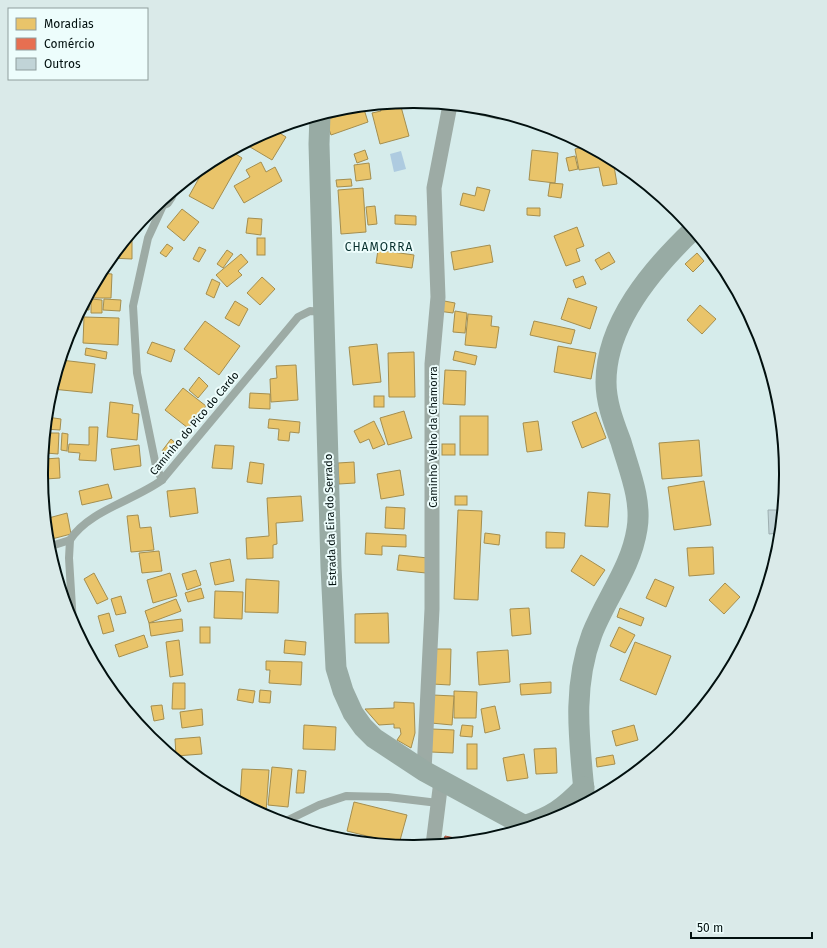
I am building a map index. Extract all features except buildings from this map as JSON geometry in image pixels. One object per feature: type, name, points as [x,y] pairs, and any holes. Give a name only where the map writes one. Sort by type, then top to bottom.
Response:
[{"type":"main road","name":"Estrada da Eira do Serrado","points":[[320,121],[319,144],[331,567],[336,668],[343,691],[353,713],[363,727],[374,738],[432,776],[520,823]]},
{"type":"main road","points":[[564,807],[585,795],[578,716],[578,693],[585,655],[599,616],[629,562],[638,528],[639,505],[608,403],[606,382],[609,352],[615,334],[651,276],[689,234]]},
{"type":"street","name":"Caminho Velho da Chamorra","points":[[434,839],[438,803],[432,776],[432,364],[438,297],[434,188],[449,110]]},
{"type":"lane","points":[[159,212],[148,238],[133,306],[136,373],[156,466],[162,480]]},
{"type":"lane","name":"Caminho do Pico do Cardo","points":[[70,540],[76,530],[124,500],[146,490],[162,480],[298,317],[310,311],[324,312]]},
{"type":"lane","points":[[55,545],[70,540],[69,558],[72,603]]},
{"type":"lane","points":[[291,818],[319,805],[346,796],[388,797],[438,803]]},
{"type":"water","points":[[401,151],[406,169],[394,172],[390,154]]},
{"type":"district","name":"CHAMORRA","points":[[379,247]]}]
